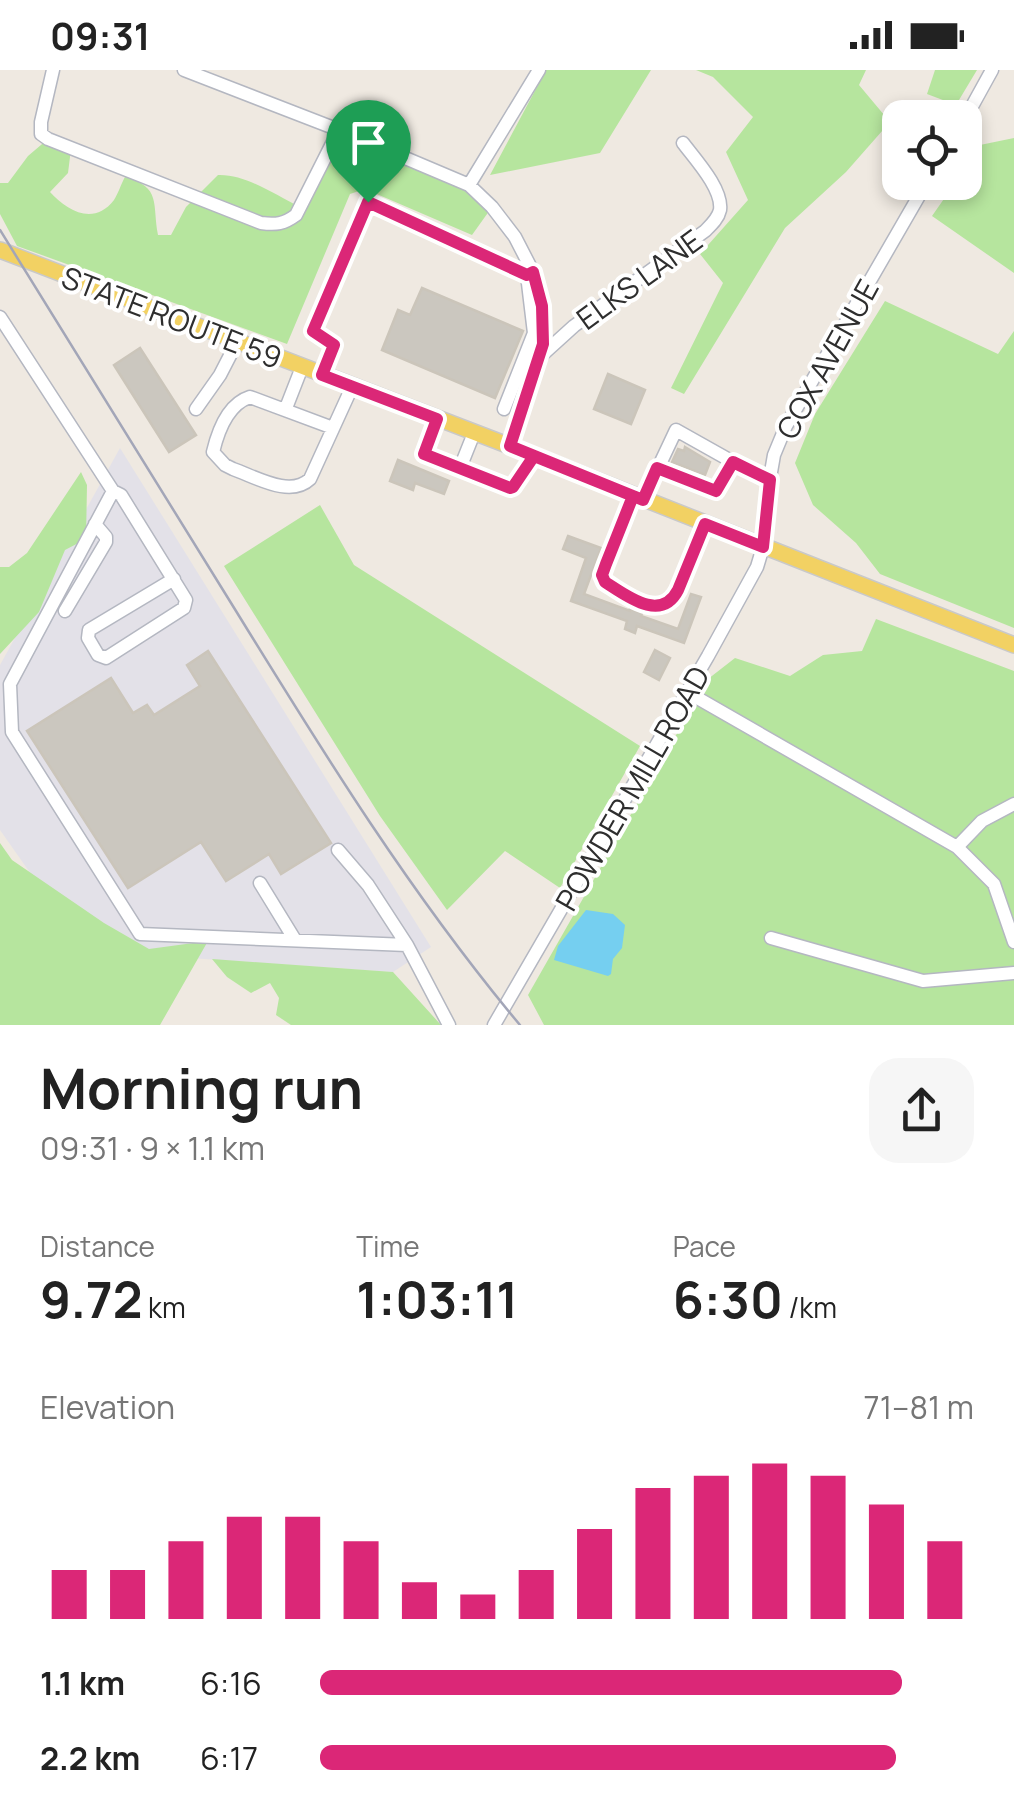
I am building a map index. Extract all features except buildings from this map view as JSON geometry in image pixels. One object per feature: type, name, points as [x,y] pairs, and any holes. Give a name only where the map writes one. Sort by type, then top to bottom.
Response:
[{"type":"main road","name":"STATE ROUTE 59","points":[[0,250],[1014,645]]},
{"type":"street","points":[[52,70],[42,134],[70,149],[261,223],[277,225],[296,215],[339,130]]},
{"type":"street","points":[[184,70],[469,185],[504,221],[525,254],[542,316],[543,344],[510,446]]},
{"type":"street","points":[[469,185],[539,70]]},
{"type":"street","points":[[975,100],[992,70]]},
{"type":"street","name":"ELKS LANE","points":[[540,357],[574,326],[706,231],[716,219],[720,201],[710,178],[683,143]]},
{"type":"street","name":"COX AVENUE","points":[[763,547],[774,455],[794,411],[917,200]]},
{"type":"street","points":[[322,375],[334,345],[313,331],[368,202],[530,274]]},
{"type":"street","points":[[504,409],[534,333],[530,274]]},
{"type":"street","points":[[0,317],[113,491],[121,495],[174,579],[186,600],[184,608],[106,658],[98,655],[88,638],[90,630],[174,579]]},
{"type":"street","points":[[196,409],[236,342]]},
{"type":"street","points":[[286,408],[302,368]]},
{"type":"street","points":[[333,428],[250,396],[230,412],[213,452],[233,470],[286,487],[298,487],[310,479],[352,387]]},
{"type":"street","points":[[437,419],[424,454],[510,488],[534,456]]},
{"type":"street","points":[[705,524],[673,599],[664,606],[644,604],[605,582],[602,575],[676,430],[770,480]]},
{"type":"street","points":[[460,468],[474,433]]},
{"type":"street","points":[[657,468],[716,491],[733,462]]},
{"type":"street","points":[[113,491],[10,684],[12,732],[140,934],[407,944]]},
{"type":"street","points":[[65,611],[106,542],[95,524]]},
{"type":"street","name":"POWDER MILL ROAD","points":[[494,1025],[688,692],[757,567],[763,547]]},
{"type":"street","points":[[688,692],[957,847],[994,884],[1014,942]]},
{"type":"street","points":[[957,847],[982,821],[1014,804]]},
{"type":"street","points":[[338,850],[368,885],[407,944],[449,1025]]},
{"type":"street","points":[[260,883],[295,940]]},
{"type":"street","points":[[772,938],[923,981],[1014,973]]},
{"type":"shaded area","points":[[120,448],[431,947],[393,972],[145,955],[71,931],[0,830],[0,665]]},
{"type":"green space","points":[[546,70],[651,70],[600,153],[490,175]]},
{"type":"green space","points":[[696,70],[866,70],[859,85],[882,112],[882,131],[846,172],[785,228],[684,394],[671,388],[723,283],[700,254],[748,200],[726,152],[753,117],[713,77]]},
{"type":"green space","points":[[935,70],[977,70],[959,100],[927,94]]},
{"type":"green space","points":[[339,130],[469,185],[492,207],[472,235],[365,189],[350,194],[287,344],[17,246],[0,214],[0,183],[8,183],[28,156],[48,139],[71,149],[68,173],[50,192],[57,199],[81,213],[98,212],[114,200],[125,177],[137,181],[153,198],[158,235],[171,235],[186,207],[218,175],[250,182],[300,207]]},
{"type":"green space","points":[[1014,138],[1014,273],[932,216],[943,200],[982,200],[982,145]]},
{"type":"green space","points":[[885,301],[998,354],[1014,331],[1014,628],[880,574],[856,543],[813,505],[795,463],[815,414]]},
{"type":"green space","points":[[81,472],[87,485],[86,539],[65,550],[39,612],[0,654],[0,567],[9,567],[27,553]]},
{"type":"green space","points":[[320,505],[354,565],[640,746],[560,888],[505,851],[447,910],[380,816],[224,566]]},
{"type":"green space","points":[[876,619],[1014,671],[1014,1025],[544,1025],[528,995],[708,679],[735,658],[790,676],[823,655],[862,651]]},
{"type":"green space","points":[[0,843],[12,860],[149,949],[208,941],[160,1025],[0,1025]]},
{"type":"green space","points":[[212,959],[393,972],[441,1025],[291,1025],[276,1015],[279,998],[270,983],[251,993],[227,977]]},
{"type":"water","points":[[586,910],[613,914],[625,925],[622,948],[613,959],[608,976],[554,960],[558,946]]},
{"type":"railway","points":[[0,230],[336,771],[442,926],[520,1025]]},
{"type":"route","points":[[368,202],[313,331],[334,345],[322,375],[437,419],[424,454],[510,488],[534,456],[643,500],[657,468],[716,491],[733,462],[770,480],[763,547],[705,524],[678,590],[664,606],[644,604],[605,582],[602,575],[633,496],[534,456],[510,446],[543,344],[542,306],[533,272],[527,275],[368,202]]}]
